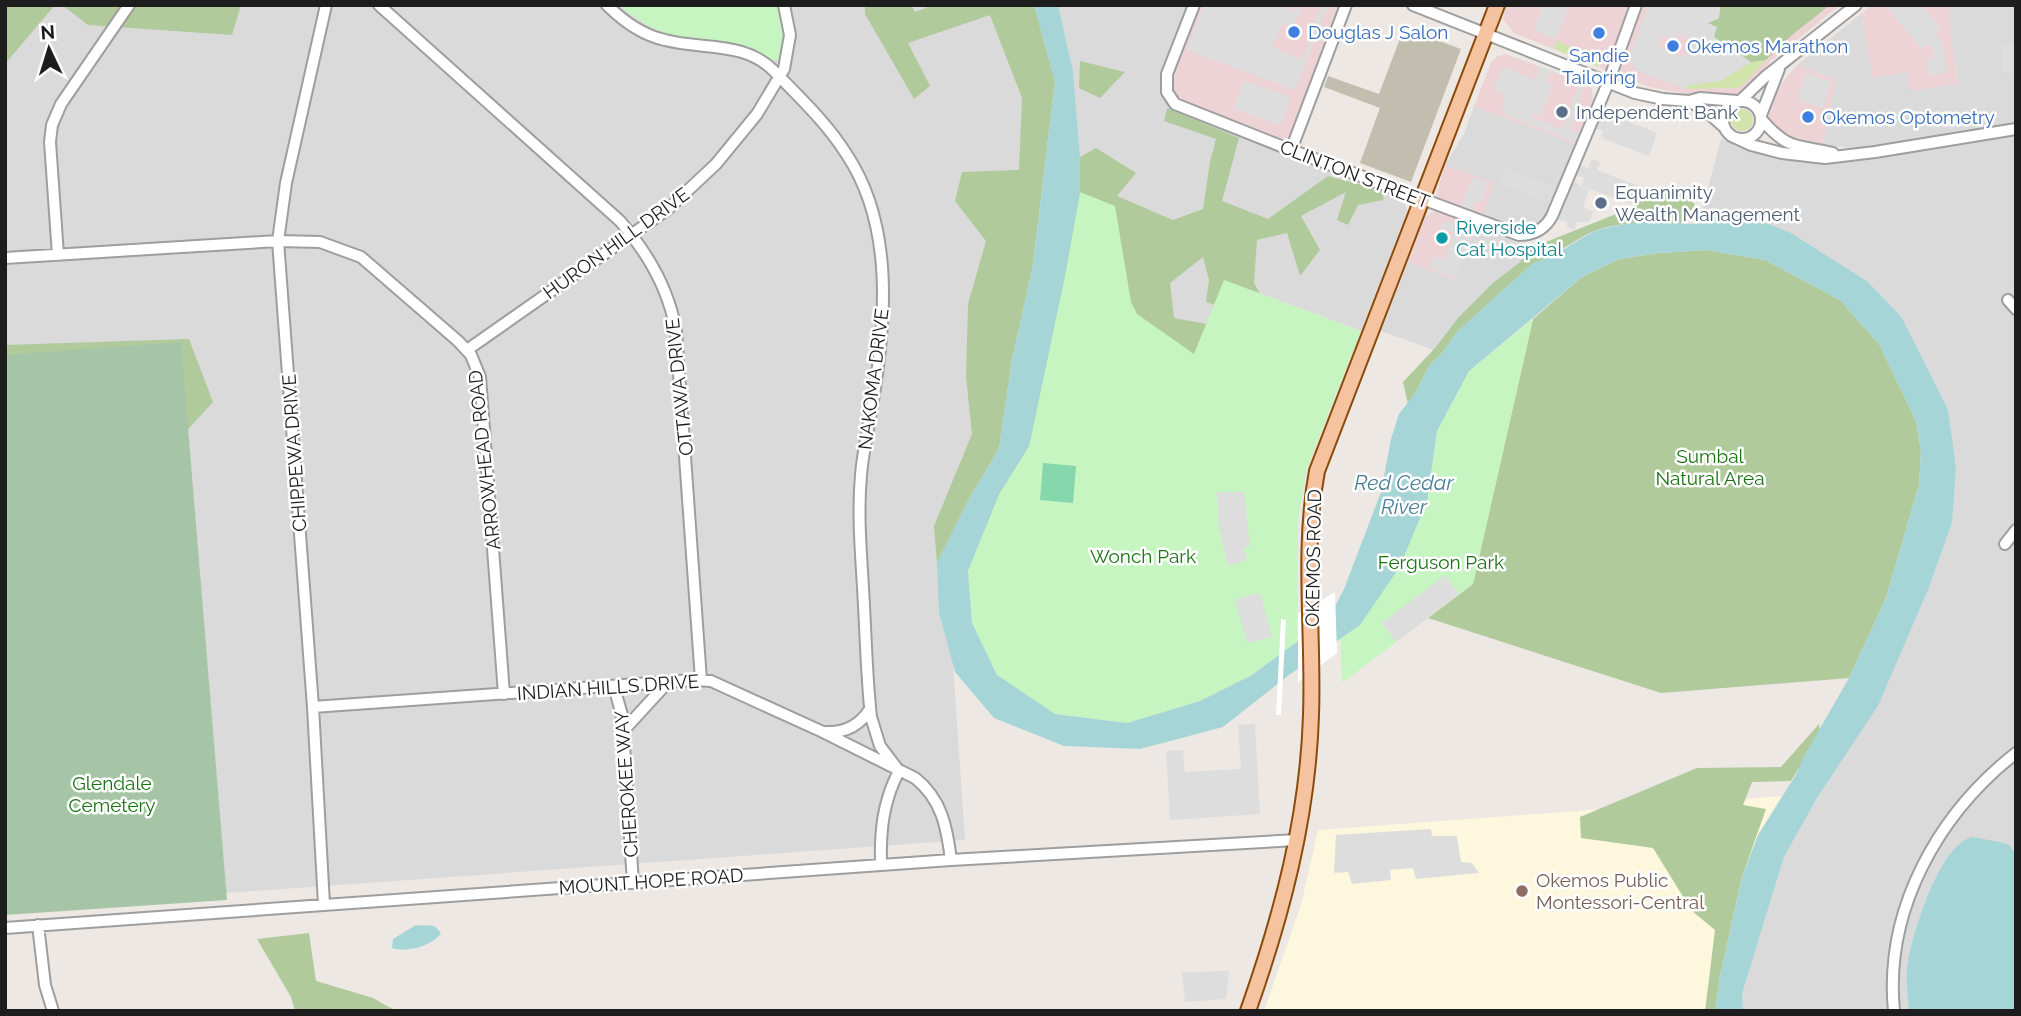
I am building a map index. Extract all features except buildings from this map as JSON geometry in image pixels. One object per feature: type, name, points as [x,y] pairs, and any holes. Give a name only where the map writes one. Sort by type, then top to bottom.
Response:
[{"type":"main road","name":"OKEMOS ROAD","points":[[1248,1011],[1273,940],[1297,840],[1309,757],[1312,672],[1310,528],[1317,471],[1497,5]]},
{"type":"street","points":[[58,255],[50,142],[54,118],[129,5]]},
{"type":"street","name":"CHIPPEWA DRIVE","points":[[324,904],[313,707],[278,240],[286,183],[326,5]]},
{"type":"street","name":"OTTAWA DRIVE","points":[[379,5],[605,207],[632,234],[659,279],[670,304],[676,331],[701,680]]},
{"type":"street","name":"NAKOMA DRIVE","points":[[607,5],[629,25],[663,40],[741,51],[766,63],[823,121],[848,156],[863,186],[878,236],[883,326],[858,508],[870,709],[877,740],[899,771]]},
{"type":"street","name":"HURON HILL DRIVE","points":[[467,350],[668,209],[716,164],[757,114],[780,78],[787,60],[790,35],[783,5]]},
{"type":"street","name":"CLINTON STREET","points":[[1194,5],[1165,83],[1170,98],[1184,108],[1513,235],[1535,232],[1552,216],[1608,83]]},
{"type":"street","points":[[1291,150],[1346,5]]},
{"type":"street","points":[[1413,5],[1649,97],[1752,103],[1780,140],[1843,155]]},
{"type":"street","points":[[1608,83],[1636,5]]},
{"type":"street","points":[[1723,126],[1725,110],[1856,5]]},
{"type":"street","points":[[1738,139],[1755,134],[1779,67]]},
{"type":"street","points":[[1689,101],[1706,111],[1726,132],[1738,139],[1751,145],[1797,156],[1825,158],[1875,152],[2016,129]]},
{"type":"street","name":"ARROWHEAD ROAD","points":[[5,258],[278,240],[320,242],[360,257],[467,350],[480,377],[504,694]]},
{"type":"street","points":[[2005,544],[2016,530]]},
{"type":"street","name":"INDIAN HILLS DRIVE","points":[[313,707],[701,680],[720,684],[823,732],[921,783],[939,806],[946,826],[951,860]]},
{"type":"street","points":[[623,731],[668,682]]},
{"type":"street","name":"CHEROKEE WAY","points":[[614,687],[621,708],[633,883]]},
{"type":"street","points":[[823,732],[846,730],[863,719],[870,709]]},
{"type":"street","points":[[1894,1011],[1891,983],[1905,907],[1915,879],[1950,820],[1970,794],[2016,753]]},
{"type":"street","points":[[881,865],[884,808],[889,790],[899,771]]},
{"type":"street","name":"MOUNT HOPE ROAD","points":[[5,928],[951,860],[1297,840]]},
{"type":"street","points":[[38,925],[45,985],[53,1011]]},
{"type":"shaded area","points":[[5,5],[1034,5],[1055,81],[939,613],[953,664],[965,840],[226,893],[181,343],[5,355]]},
{"type":"shaded area","points":[[1058,5],[1189,5],[1161,75],[1160,90],[1168,104],[1405,200],[1407,212],[1361,331],[1225,280],[1194,354],[1080,192],[1073,71]]},
{"type":"shaded area","points":[[1199,5],[1340,5],[1289,137],[1281,139],[1179,100],[1173,95],[1170,83]]},
{"type":"shaded area","points":[[1204,5],[1269,5],[1277,8],[1281,5],[1296,11],[1298,5],[1303,5],[1293,28],[1282,23],[1272,47],[1302,60],[1313,36],[1309,34],[1321,5],[1328,5],[1295,90],[1187,50]]},
{"type":"shaded area","points":[[1506,5],[1840,5],[1771,61],[1751,85],[1738,94],[1723,95],[1682,93],[1649,87],[1514,33],[1503,19]]},
{"type":"shaded area","points":[[1544,5],[1569,5],[1556,39],[1536,31],[1535,27]]},
{"type":"shaded area","points":[[1649,5],[1720,5],[1718,19],[1708,23],[1717,27],[1714,37],[1751,62],[1720,81],[1688,85],[1686,89],[1637,71],[1629,59]],"holes":[[[1678,34],[1687,38],[1685,44],[1689,46],[1684,58],[1657,47],[1662,35],[1675,40]]]},
{"type":"shaded area","points":[[1872,5],[1951,5],[1948,13],[1958,84],[1910,91],[1907,72],[1872,78],[1862,13]]},
{"type":"shaded area","points":[[1894,5],[1921,5],[1941,29],[1936,34],[1943,45],[1947,73],[1929,76],[1927,60],[1934,59],[1932,47],[1927,44],[1921,48],[1889,10]]},
{"type":"shaded area","points":[[1951,5],[2016,5],[2016,124],[1863,148],[1822,146],[1836,80],[1797,65],[1862,13],[1872,78],[1907,72],[1910,91],[1958,83],[1948,13]]},
{"type":"shaded area","points":[[1404,28],[1461,49],[1411,182],[1360,163],[1380,108],[1324,87],[1328,76],[1379,94]]},
{"type":"shaded area","points":[[2016,45],[2016,72],[2004,74],[2001,46]]},
{"type":"shaded area","points":[[1506,54],[1586,84],[1592,89],[1593,99],[1575,144],[1474,106],[1492,61]]},
{"type":"shaded area","points":[[1537,65],[1558,73],[1550,74],[1546,80],[1547,84],[1552,86],[1541,116],[1530,112],[1531,117],[1562,129],[1579,85],[1578,81],[1586,84],[1580,94],[1581,103],[1570,129],[1573,133],[1581,130],[1575,144],[1501,113],[1506,95],[1494,89],[1503,67],[1534,80],[1539,73]]},
{"type":"shaded area","points":[[1797,65],[1836,80],[1822,146],[1793,142],[1771,124],[1769,119],[1768,110],[1774,92]]},
{"type":"shaded area","points":[[1806,73],[1831,82],[1823,108],[1797,100]]},
{"type":"shaded area","points":[[1244,81],[1291,97],[1281,125],[1234,109]]},
{"type":"shaded area","points":[[1474,106],[1575,144],[1560,188],[1546,216],[1535,226],[1517,230],[1481,218],[1445,165],[1464,134]]},
{"type":"shaded area","points":[[1610,114],[1657,133],[1649,156],[1601,138],[1603,130],[1594,129],[1600,115],[1606,121]]},
{"type":"shaded area","points":[[2016,136],[2016,1011],[1743,1011],[1742,994],[1784,857],[1817,798],[1878,706],[1928,590],[1952,523],[1923,363],[1902,318],[1868,283],[1791,233],[1717,216],[1712,221],[1699,222],[1721,139],[1746,147],[1833,161],[1867,160]]},
{"type":"shaded area","points":[[1592,159],[1600,162],[1597,170],[1638,186],[1631,204],[1582,186],[1584,177],[1575,176],[1580,162],[1588,168]]},
{"type":"shaded area","points":[[1445,165],[1494,183],[1481,218],[1439,200],[1436,196]]},
{"type":"shaded area","points":[[1506,168],[1560,188],[1553,204],[1546,194],[1543,194],[1541,200],[1500,184]]},
{"type":"shaded area","points":[[1473,177],[1488,183],[1481,203],[1474,201],[1472,213],[1459,208]]},
{"type":"shaded area","points":[[1573,180],[1589,190],[1583,207],[1593,212],[1589,222],[1577,222],[1574,230],[1567,227],[1567,221],[1555,220]]},
{"type":"shaded area","points":[[1436,211],[1476,226],[1455,280],[1408,262],[1425,217]]},
{"type":"shaded area","points":[[1453,217],[1474,226],[1468,228],[1472,232],[1455,278],[1429,268],[1434,257],[1444,260],[1454,233],[1441,228],[1444,221],[1456,224]]},
{"type":"shaded area","points":[[1476,226],[1553,256],[1442,353],[1381,331],[1408,262],[1455,280]]},
{"type":"shaded area","points":[[1217,492],[1244,492],[1250,546],[1243,548],[1247,560],[1228,566],[1219,528]]},
{"type":"shaded area","points":[[1445,575],[1459,594],[1396,642],[1382,623]]},
{"type":"shaded area","points":[[1260,593],[1272,637],[1247,643],[1235,599]]},
{"type":"shaded area","points":[[1255,724],[1260,814],[1170,820],[1166,751],[1183,750],[1185,772],[1241,769],[1238,725]]},
{"type":"shaded area","name":"Okemos Public Montessori-Central","points":[[1782,796],[1758,835],[1720,977],[1715,1011],[1264,1011],[1301,905],[1318,830]]},
{"type":"shaded area","points":[[1431,829],[1432,836],[1457,836],[1461,862],[1472,863],[1479,873],[1416,879],[1413,868],[1390,870],[1391,880],[1352,884],[1348,872],[1334,873],[1336,835]]},
{"type":"shaded area","points":[[1229,971],[1226,999],[1185,1002],[1182,972]]},
{"type":"green space","points":[[5,5],[55,5],[5,64]]},
{"type":"green space","points":[[62,5],[241,5],[232,35],[88,25]]},
{"type":"green space","points":[[616,5],[777,5],[783,25],[783,47],[778,60],[771,60],[739,44],[674,36],[654,29]]},
{"type":"green space","points":[[865,5],[911,5],[915,12],[933,5],[1034,5],[1055,81],[1033,265],[1012,360],[999,449],[969,499],[937,563],[934,526],[972,434],[966,377],[968,304],[986,241],[955,201],[962,172],[1019,170],[1022,98],[990,15],[908,43],[930,86],[914,99],[865,14]]},
{"type":"green space","points":[[1721,5],[1830,5],[1766,60],[1751,62],[1714,37],[1706,23],[1719,18]]},
{"type":"green space","points":[[1556,41],[1606,62],[1596,66],[1557,50],[1554,47]]},
{"type":"green space","points":[[1766,60],[1737,88],[1686,89],[1687,85],[1720,81],[1751,62]]},
{"type":"green space","points":[[1080,61],[1125,72],[1100,98],[1079,88]]},
{"type":"green space","points":[[1167,108],[1239,138],[1222,201],[1268,219],[1328,176],[1384,191],[1383,200],[1358,205],[1348,225],[1337,220],[1346,192],[1301,216],[1320,250],[1300,276],[1287,233],[1257,240],[1254,283],[1278,327],[1206,302],[1209,280],[1203,257],[1170,283],[1174,318],[1273,336],[982,536],[1080,192],[1080,157],[1096,148],[1136,173],[1117,196],[1173,220],[1203,209],[1216,139],[1164,121]]},
{"type":"green space","points":[[1742,109],[1750,112],[1753,120],[1750,128],[1742,131],[1734,128],[1731,120],[1734,112]]},
{"type":"green space","points":[[1678,186],[1695,205],[1680,224],[1636,223],[1602,228],[1533,263],[1458,331],[1429,366],[1408,404],[1403,382],[1435,348],[1458,318],[1493,283],[1519,263],[1531,248],[1631,208],[1657,190]]},
{"type":"green space","name":"Wonch Park","points":[[1080,192],[1115,206],[1131,302],[1137,314],[1194,354],[1224,280],[1361,331],[1307,468],[1298,522],[1297,642],[1252,675],[1200,701],[1127,723],[1055,714],[997,676],[972,623],[968,571],[999,494],[1029,446]]},
{"type":"green space","name":"Sumbal Natural Area","points":[[1706,250],[1765,260],[1840,300],[1879,344],[1916,421],[1921,451],[1919,485],[1886,598],[1849,678],[1661,693],[1428,618],[1473,584],[1533,319],[1582,277],[1619,259]]},
{"type":"green space","name":"Ferguson Park","points":[[1533,319],[1473,584],[1342,683],[1340,639],[1360,625],[1427,502],[1437,431],[1469,371]]},
{"type":"green space","points":[[189,339],[213,402],[179,439],[5,445],[5,345]]},
{"type":"green space","name":"Glendale Cemetery","points":[[181,342],[227,900],[5,915],[5,355]]},
{"type":"green space","points":[[1043,463],[1076,466],[1073,503],[1040,500]]},
{"type":"green space","points":[[1819,724],[1820,733],[1791,781],[1752,782],[1743,805],[1766,809],[1742,877],[1715,1011],[1705,1011],[1715,930],[1692,911],[1653,848],[1581,838],[1580,817],[1697,768],[1781,767]]},
{"type":"green space","points":[[309,933],[316,981],[373,998],[396,1011],[295,1011],[291,997],[257,939]]},
{"type":"water","name":"Red Cedar River","points":[[1034,5],[1058,5],[1073,71],[1080,192],[1029,446],[999,494],[968,571],[972,623],[997,675],[1055,714],[1127,723],[1200,701],[1252,675],[1329,618],[1344,589],[1381,492],[1391,439],[1399,414],[1416,392],[1429,366],[1458,331],[1533,263],[1556,254],[1591,233],[1639,222],[1703,223],[1717,216],[1761,221],[1791,233],[1868,282],[1902,318],[1948,410],[1956,468],[1952,523],[1928,590],[1878,706],[1817,798],[1784,857],[1742,994],[1743,1011],[1715,1011],[1742,877],[1758,835],[1797,773],[1849,678],[1886,598],[1919,485],[1921,451],[1916,421],[1879,344],[1840,300],[1765,260],[1706,250],[1619,259],[1582,277],[1469,371],[1437,431],[1427,502],[1399,568],[1360,625],[1289,675],[1223,727],[1140,749],[1064,746],[994,718],[955,672],[939,613],[937,563],[969,499],[999,449],[1012,360],[1033,265],[1055,81]]},
{"type":"water","points":[[1973,837],[2004,843],[2016,854],[2016,1011],[1909,1011],[1907,968],[1922,911],[1939,871],[1950,855],[1961,843]]},
{"type":"water","points":[[416,925],[436,927],[441,934],[418,947],[405,950],[392,948],[393,939]]},
{"type":"pier","points":[[1335,592],[1337,653],[1298,682],[1298,614]]},
{"type":"pier","points":[[1281,619],[1286,620],[1281,715],[1276,715]]},
{"type":"place","name":"Douglas J Salon","points":[[1294,32]]},
{"type":"place","name":"Sandie Tailoring","points":[[1599,33]]},
{"type":"place","name":"Okemos Marathon","points":[[1673,46]]},
{"type":"place","name":"Independent Bank","points":[[1562,112]]},
{"type":"place","name":"Okemos Optometry","points":[[1808,117]]},
{"type":"place","name":"Equanimity Wealth Management","points":[[1601,203]]},
{"type":"place","name":"Riverside Cat Hospital","points":[[1442,238]]},
{"type":"place","name":"Okemos Public Montessori-Central","points":[[1522,891]]}]
